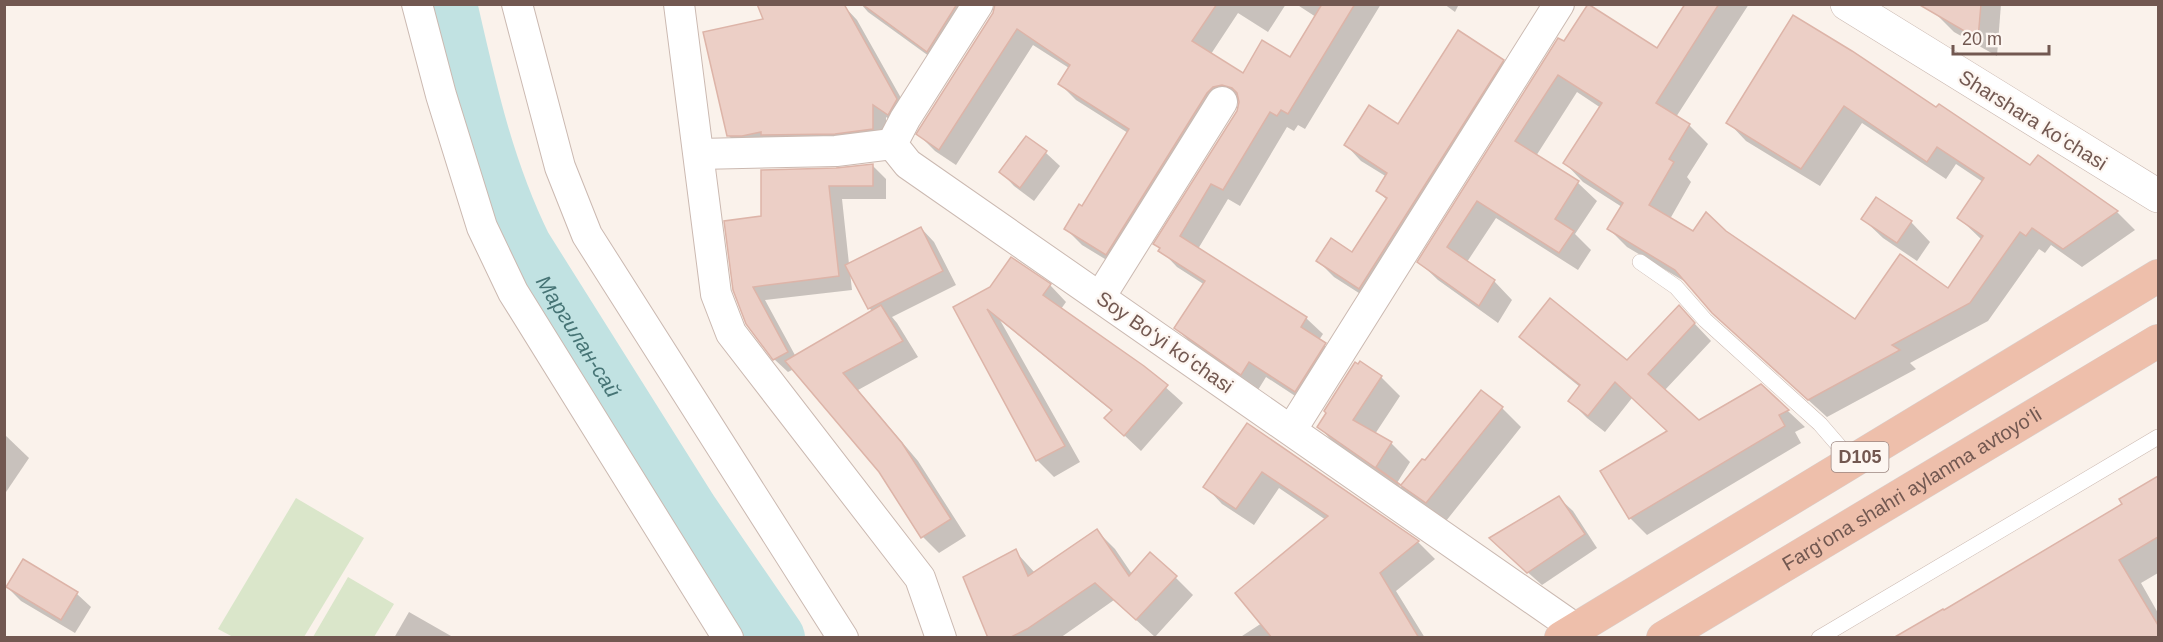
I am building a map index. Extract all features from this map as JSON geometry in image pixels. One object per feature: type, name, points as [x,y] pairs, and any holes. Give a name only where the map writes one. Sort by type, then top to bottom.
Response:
[{"type":"highway","name":"D105","points":[[1569,633],[2158,276]]},
{"type":"highway","name":"Farg‘ona shahri aylanma avtoyo‘li","points":[[1663,638],[2158,341]]},
{"type":"street","points":[[417,4],[441,95],[482,227],[513,292],[728,638]]},
{"type":"street","points":[[517,4],[560,167],[587,235],[843,638]]},
{"type":"street","points":[[679,4],[716,294],[731,333],[920,578],[941,638]]},
{"type":"street","points":[[699,154],[836,151],[892,144],[905,118],[978,4]]},
{"type":"street","points":[[1292,429],[1559,4]]},
{"type":"street","name":"Sharshara koʻchasi","points":[[1847,4],[2158,196]]},
{"type":"street","points":[[1100,297],[1222,102]]},
{"type":"street","name":"Soy Boʻyi koʻchasi","points":[[892,144],[908,164],[1292,429],[1569,633]]},
{"type":"lane","points":[[1640,262],[1676,287],[1705,320],[1820,424],[1852,461]]},
{"type":"lane","points":[[1819,638],[2158,437]]},
{"type":"green space","points":[[296,498],[364,538],[304,637],[233,637],[218,629]]},
{"type":"green space","points":[[348,577],[394,604],[374,637],[313,637]]},
{"type":"building","points":[[757,4],[844,4],[897,99],[888,115],[873,105],[873,129],[835,134],[761,135],[761,132],[727,136],[703,32],[763,19]]},
{"type":"building","points":[[862,4],[957,4],[927,52]]},
{"type":"building","points":[[995,4],[1217,4],[1192,41],[1243,73],[1262,40],[1290,57],[1322,4],[1355,4],[1288,114],[1281,110],[1277,116],[1270,112],[1223,190],[1211,184],[1180,236],[1307,317],[1301,327],[1326,343],[1295,392],[1249,362],[1241,375],[1174,328],[1205,281],[1158,251],[1160,248],[1153,244],[1237,111],[1239,102],[1237,93],[1232,88],[1222,85],[1213,87],[1207,93],[1106,255],[1064,229],[1079,204],[1082,206],[1129,129],[1058,84],[1070,65],[1017,29],[939,150],[916,134],[993,13]]},
{"type":"building","points":[[1588,4],[1657,48],[1685,4],[1719,4],[1656,103],[1690,124],[1669,159],[1674,162],[1649,205],[1693,231],[1706,212],[1726,231],[1855,319],[1900,254],[1948,288],[1983,236],[1957,218],[1984,178],[1937,147],[1927,162],[1844,106],[1801,169],[1726,123],[1793,15],[1936,107],[1939,104],[2030,165],[2038,155],[2118,211],[2063,249],[2032,228],[2026,236],[2020,232],[1970,303],[1892,345],[1900,350],[1808,400],[1712,313],[1675,270],[1607,229],[1623,203],[1563,163],[1602,103],[1558,75],[1515,141],[1579,181],[1555,219],[1574,231],[1559,253],[1477,201],[1447,247],[1495,280],[1479,306],[1417,262],[1558,38],[1564,41]]},
{"type":"building","points":[[1918,4],[1981,4],[1978,39]]},
{"type":"building","points":[[1458,30],[1504,60],[1359,289],[1316,261],[1331,238],[1352,252],[1387,198],[1376,191],[1387,173],[1344,145],[1369,105],[1398,124]]},
{"type":"building","points":[[1026,136],[1047,151],[1020,188],[999,172]]},
{"type":"building","points":[[873,164],[873,186],[829,186],[839,276],[753,287],[788,352],[773,360],[746,324],[733,290],[724,221],[761,216],[761,170],[836,168]]},
{"type":"building","points":[[1876,197],[1912,221],[1897,243],[1861,219]]},
{"type":"building","points":[[921,227],[943,271],[868,309],[845,265]]},
{"type":"building","points":[[1011,257],[1051,284],[1043,295],[1168,385],[1124,436],[1104,418],[1112,410],[987,309],[1065,446],[1036,461],[953,307],[990,287]]},
{"type":"building","points":[[1550,298],[1627,360],[1679,305],[1695,323],[1648,374],[1699,420],[1761,384],[1789,410],[1779,415],[1785,426],[1629,519],[1600,471],[1667,431],[1615,382],[1588,416],[1568,401],[1580,385],[1519,337]]},
{"type":"building","points":[[881,305],[903,341],[843,373],[902,443],[951,519],[921,538],[879,472],[785,361]]},
{"type":"building","points":[[1360,361],[1382,376],[1353,420],[1392,442],[1376,467],[1401,485],[1422,459],[1425,460],[1481,390],[1503,407],[1426,503],[1317,427],[1326,413],[1324,411],[1355,362],[1358,364]]},
{"type":"building","points":[[1247,423],[1419,541],[1380,573],[1419,638],[1272,638],[1235,593],[1328,516],[1262,472],[1236,509],[1203,487]]},
{"type":"building","points":[[2158,476],[2158,537],[2119,560],[2158,625],[2158,638],[1893,638],[2122,504],[2119,499]]},
{"type":"building","points":[[1559,496],[1585,534],[1527,573],[1489,538]]},
{"type":"building","points":[[1097,529],[1129,576],[1150,552],[1177,576],[1136,620],[1095,583],[1027,629],[1009,638],[988,638],[963,577],[1016,549],[1028,576]]},
{"type":"building","points":[[23,559],[78,592],[61,620],[6,587]]},
{"type":"waterway","name":"Маргилан-сай","points":[[448,4],[478,128],[498,188],[523,247],[689,511],[776,638]]}]
